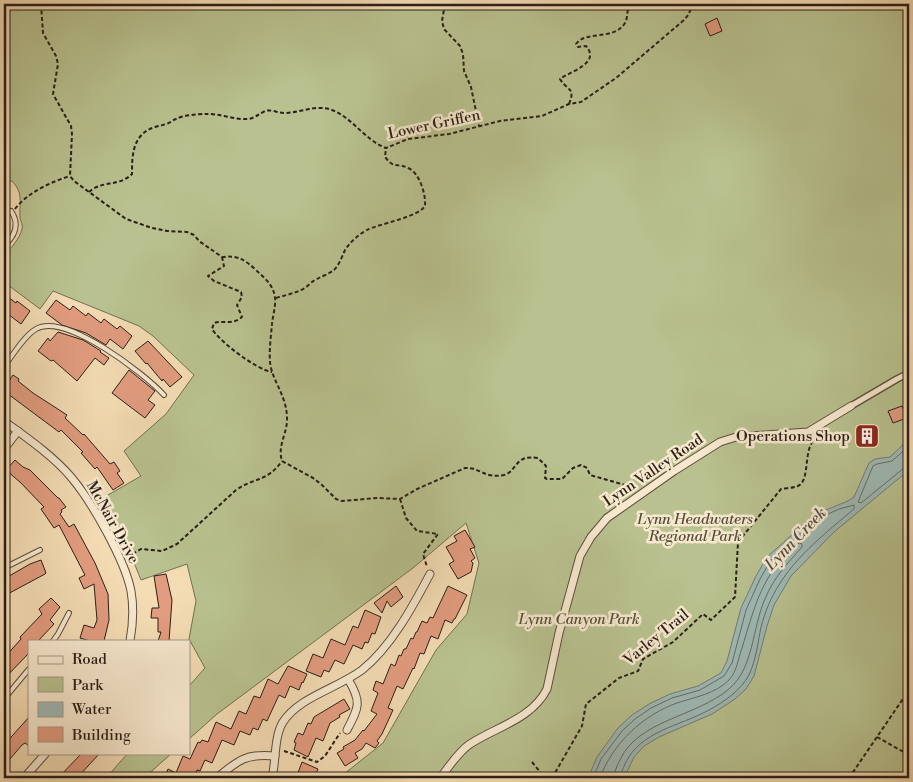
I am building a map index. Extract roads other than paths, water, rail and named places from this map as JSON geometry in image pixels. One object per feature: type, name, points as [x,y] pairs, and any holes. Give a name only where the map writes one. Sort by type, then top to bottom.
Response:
[{"type":"street","points":[[851,406],[909,373]]},
{"type":"street","name":"Lynn Valley Road","points":[[440,778],[469,745],[519,718],[538,704],[543,697],[547,689],[553,657],[576,568],[585,547],[607,518],[712,447],[728,439],[808,432],[851,406]]},
{"type":"street","name":"McNair Drive","points":[[4,421],[57,463],[70,476],[96,515],[126,574],[133,602],[130,640]]},
{"type":"street","points":[[4,448],[18,431]]},
{"type":"street","points":[[272,778],[282,725],[288,716],[297,708],[362,669],[386,645],[417,599],[430,574]]},
{"type":"street","points":[[347,730],[358,708],[356,693],[348,679]]},
{"type":"street","points":[[217,778],[236,762],[249,756],[276,752]]},
{"type":"street","points":[[24,778],[45,754]]},
{"type":"lane","points":[[4,246],[16,227],[16,217],[12,212]]},
{"type":"lane","points":[[4,367],[29,334],[44,326],[56,327],[104,348],[142,374],[164,395]]},
{"type":"lane","points":[[4,568],[40,550]]},
{"type":"lane","points":[[54,640],[69,613]]},
{"type":"lane","points":[[4,699],[28,670]]},
{"type":"water","name":"Lynn Creek","points":[[909,439],[909,470],[834,532],[791,576],[774,605],[754,676],[746,689],[735,699],[712,714],[659,737],[644,746],[634,757],[624,778],[588,778],[597,757],[618,728],[632,715],[670,694],[698,686],[721,673],[727,661],[741,608],[767,557],[814,515],[854,497],[869,463],[875,459],[890,457]]},
{"type":"place","name":"Operations Shop","points":[[867,436]]},
{"type":"park label","name":"Lynn Headwaters Regional Park","points":[[695,528]]},
{"type":"park label","name":"Lynn Canyon Park","points":[[579,619]]}]
